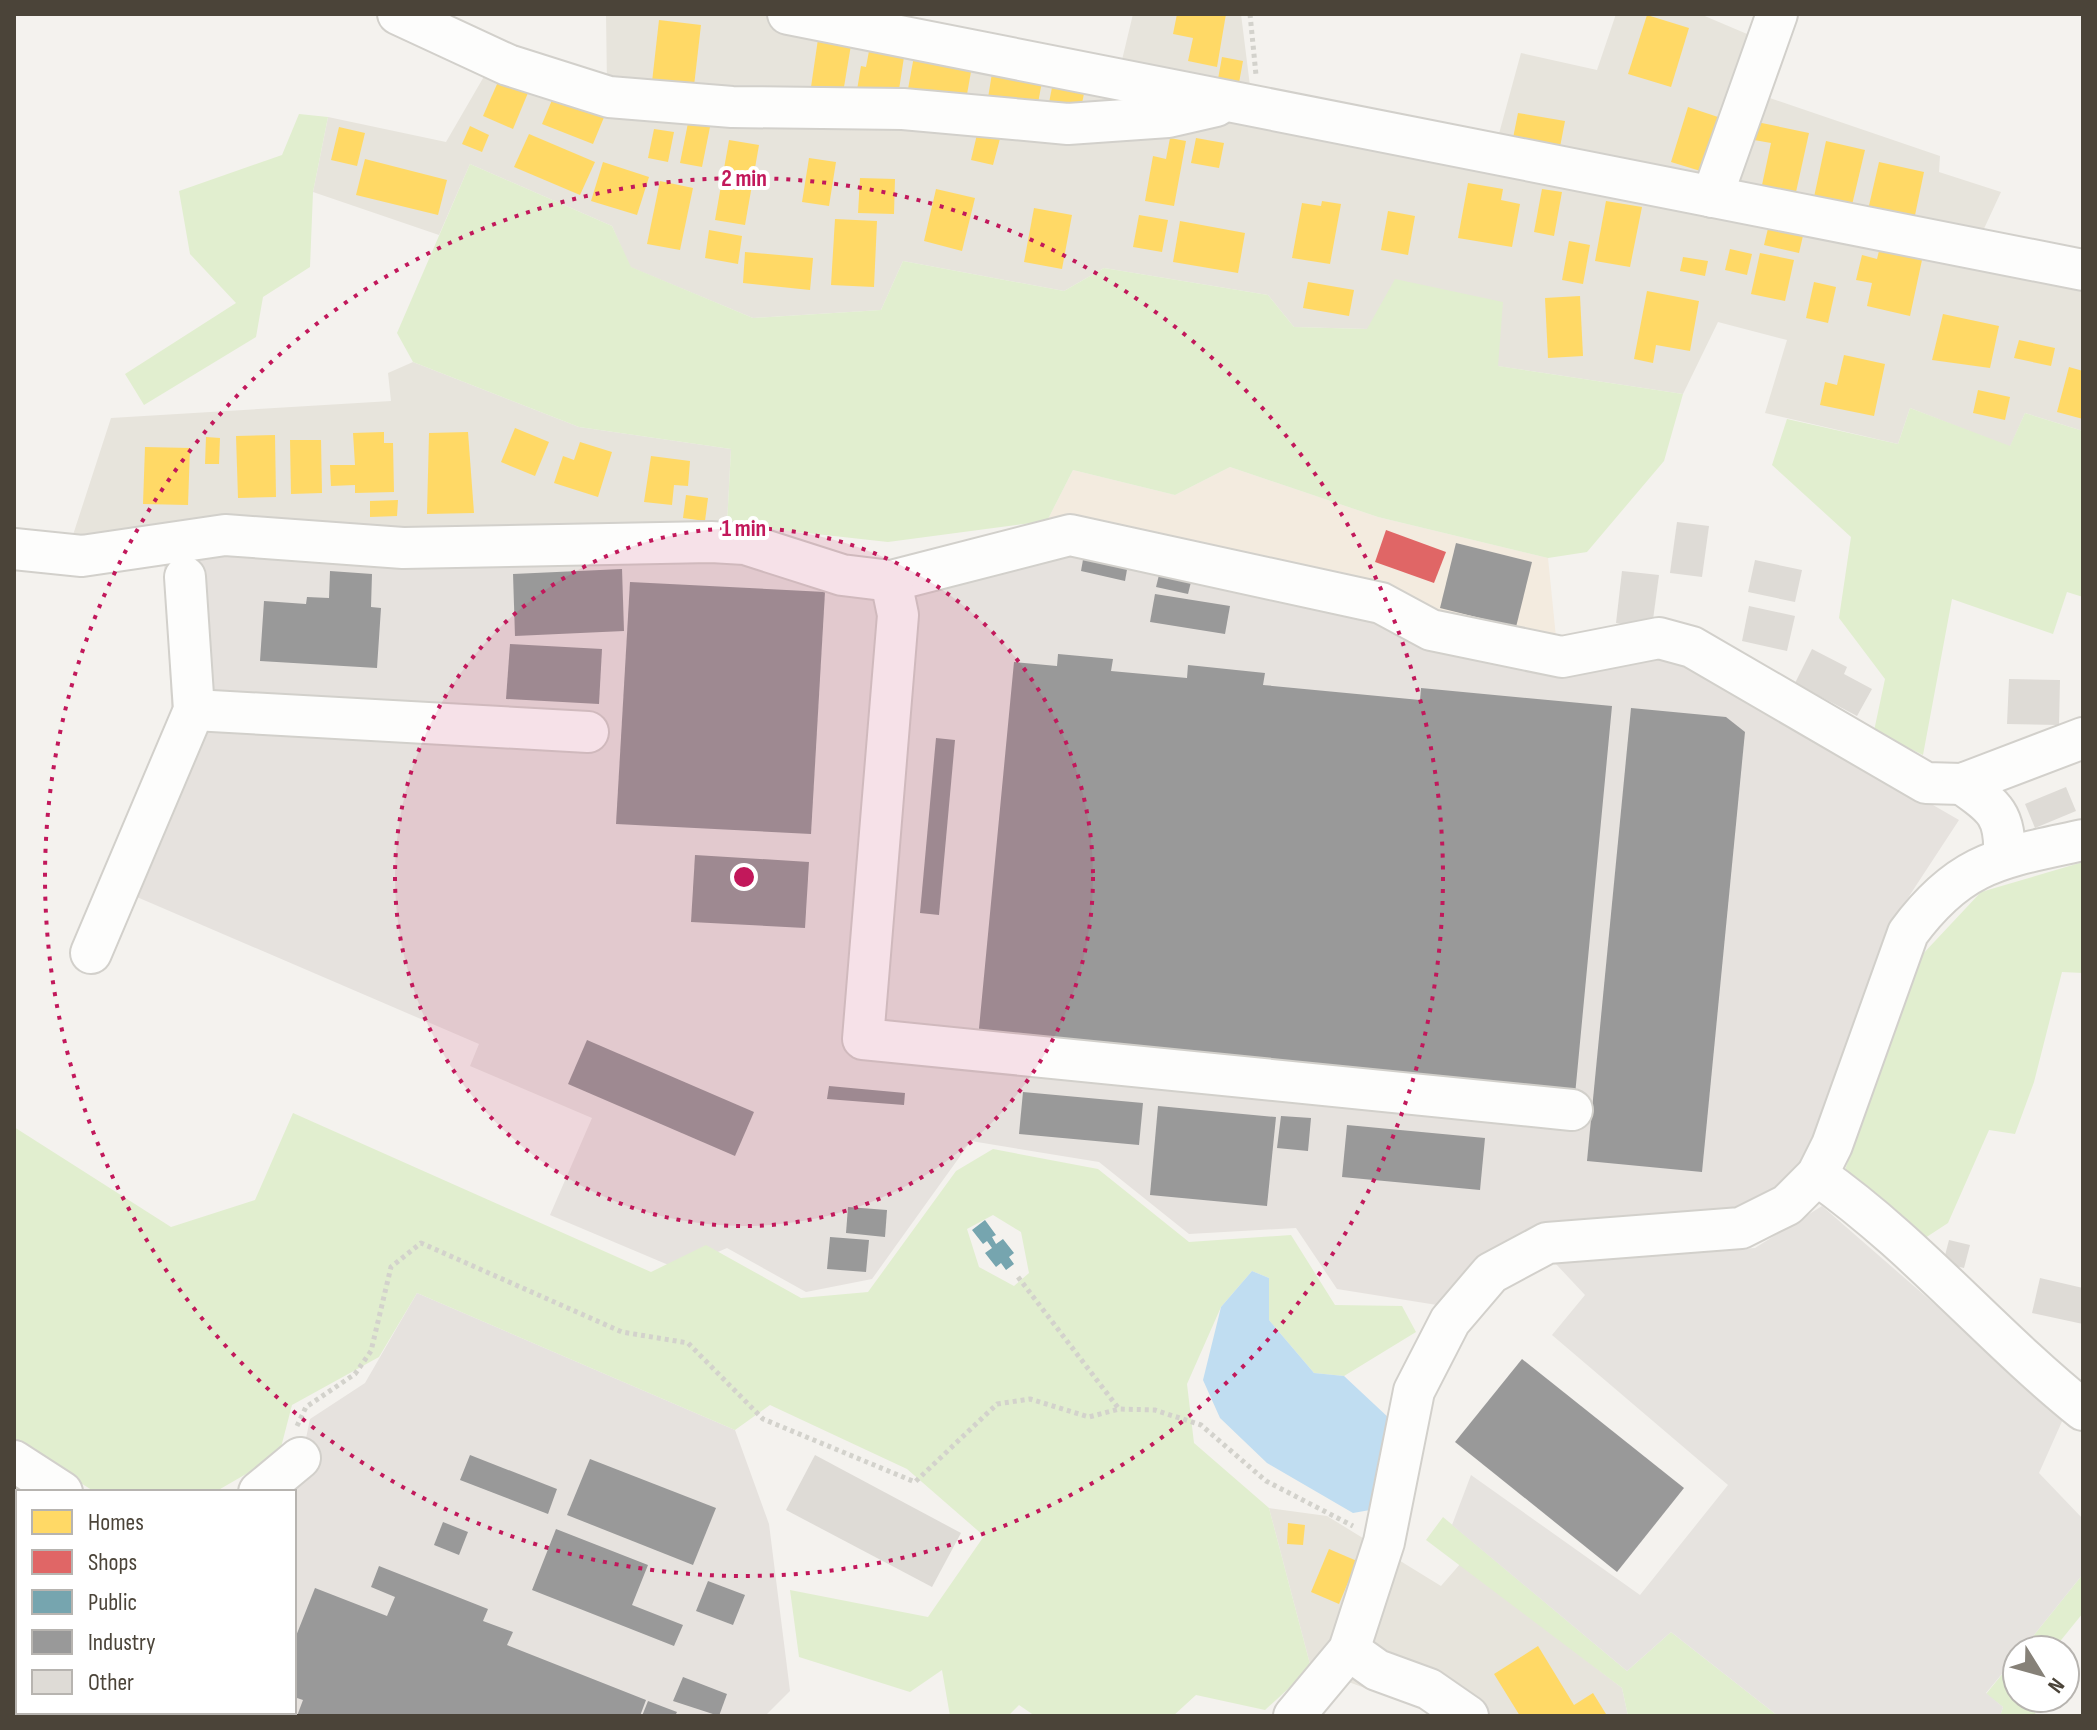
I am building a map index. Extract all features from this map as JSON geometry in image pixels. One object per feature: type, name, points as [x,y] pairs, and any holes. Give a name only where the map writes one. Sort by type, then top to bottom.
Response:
[{"type":"street","points":[[398,14],[508,65],[609,97],[732,107],[903,109],[1068,124],[1168,117],[1245,105]]},
{"type":"street","points":[[788,14],[2083,270]]},
{"type":"street","points":[[1712,197],[1777,14]]},
{"type":"street","points":[[14,549],[82,556],[225,535],[403,548],[711,542],[745,544],[842,575],[891,581],[1070,535],[1381,603],[1431,630],[1562,657],[1659,638],[1692,647],[1926,783],[1962,784],[2083,738]]},
{"type":"street","points":[[91,953],[194,710],[185,577]]},
{"type":"street","points":[[891,581],[898,615],[863,1039],[1572,1110]]},
{"type":"street","points":[[194,710],[588,732]]},
{"type":"street","points":[[1962,784],[1991,804],[2005,830],[2004,857]]},
{"type":"street","points":[[1294,1716],[1349,1650],[1384,1542],[1414,1391],[1450,1321],[1491,1273],[1547,1243],[1741,1228],[1787,1205],[1817,1175],[1832,1145],[1908,933],[1931,903],[1967,873],[2004,857],[2083,840]]},
{"type":"street","points":[[1817,1175],[1858,1204],[2044,1378],[2083,1410]]},
{"type":"street","points":[[261,1490],[300,1458]]},
{"type":"street","points":[[14,1461],[59,1490]]},
{"type":"street","points":[[1349,1650],[1377,1670],[1429,1689],[1468,1716]]},
{"type":"path","points":[[1245,105],[1250,14]]},
{"type":"path","points":[[300,1458],[295,1432],[306,1407],[355,1374],[371,1351],[391,1267],[421,1243],[622,1332],[688,1343],[763,1419],[915,1482],[997,1404],[1030,1399],[1089,1417],[1119,1409],[1155,1410],[1201,1425],[1266,1481],[1384,1542]]},
{"type":"path","points":[[1018,1277],[1119,1409]]},
{"type":"shaded area","points":[[606,14],[870,14],[1122,60],[1133,14],[1241,14],[1251,94],[1497,141],[1521,53],[1597,70],[1616,14],[1700,14],[1773,45],[1758,94],[1940,156],[1939,172],[2001,192],[1982,233],[2083,257],[2083,431],[2025,413],[2010,447],[1910,408],[1898,444],[1765,413],[1787,340],[1718,322],[1683,394],[1497,366],[1368,329],[1294,327],[1268,295],[1104,268],[1064,291],[903,261],[881,310],[753,318],[630,267],[612,226],[470,164],[439,235],[313,192],[328,117],[446,142],[497,54],[607,86]]},
{"type":"shaded area","points":[[413,362],[579,427],[731,449],[727,524],[72,538],[111,418],[391,401],[388,373]]},
{"type":"shaded area","points":[[1230,467],[1378,517],[1548,558],[1557,647],[1047,521],[1073,470],[1175,495]]},
{"type":"shaded area","points":[[1067,544],[1363,607],[1669,653],[1959,820],[1902,907],[1814,1155],[1775,1196],[1734,1215],[1484,1261],[1437,1305],[1337,1289],[1296,1228],[1189,1234],[1099,1162],[971,1141],[872,1279],[806,1292],[727,1248],[678,1269],[550,1215],[592,1118],[470,1066],[479,1044],[102,882],[172,721],[164,561],[246,547],[733,555],[870,599]]},
{"type":"shaded area","points":[[1822,1206],[2064,1417],[2039,1473],[2083,1519],[2083,1574],[2035,1634],[2001,1634],[2001,1675],[1986,1693],[2001,1705],[2000,1716],[1778,1716],[1671,1632],[1627,1671],[1452,1525],[1471,1475],[1640,1595],[1728,1485],[1552,1335],[1585,1295],[1555,1263],[1755,1248]]},
{"type":"shaded area","points":[[417,1293],[735,1430],[769,1524],[790,1691],[765,1716],[14,1716],[14,1482],[27,1490],[16,1490],[16,1714],[296,1714],[296,1490],[282,1490],[297,1482],[310,1419],[365,1383]]},
{"type":"shaded area","points":[[1269,1508],[1327,1516],[1441,1586],[1461,1563],[1622,1688],[1628,1716],[1440,1716],[1311,1668]]},
{"type":"green space","points":[[299,114],[328,117],[313,192],[310,267],[263,297],[256,337],[144,405],[125,374],[236,303],[190,254],[179,191],[282,155]]},
{"type":"green space","points":[[470,164],[612,226],[631,267],[753,318],[881,310],[903,261],[1064,291],[1104,268],[1268,295],[1294,327],[1367,329],[1395,279],[1503,302],[1498,366],[1683,394],[1664,461],[1587,552],[1548,558],[1378,517],[1230,467],[1175,495],[1073,470],[1047,521],[888,542],[727,524],[731,449],[579,427],[413,362],[397,333]]},
{"type":"green space","points":[[1910,408],[2010,446],[2025,413],[2083,431],[2083,597],[2067,592],[2053,634],[1952,599],[1923,755],[1874,731],[1885,679],[1839,618],[1851,537],[1772,465],[1787,419],[1898,444]]},
{"type":"green space","points":[[2083,862],[2083,973],[2062,972],[2034,1082],[2015,1134],[1989,1130],[1948,1223],[1922,1240],[1845,1170],[1920,957],[1981,892]]},
{"type":"green space","points":[[293,1113],[651,1272],[706,1245],[801,1298],[868,1292],[956,1171],[993,1149],[1098,1169],[1189,1242],[1291,1235],[1335,1305],[1402,1306],[1416,1332],[1344,1376],[1314,1373],[1269,1320],[1269,1278],[1252,1271],[1221,1307],[1187,1384],[1194,1443],[1269,1508],[1311,1668],[1265,1710],[1196,1695],[1173,1716],[1035,1716],[1019,1705],[1008,1716],[950,1716],[942,1670],[910,1692],[799,1657],[790,1590],[928,1617],[984,1536],[907,1469],[770,1405],[735,1430],[417,1293],[379,1357],[292,1405],[279,1455],[218,1490],[92,1490],[14,1441],[14,1127],[171,1227],[255,1200]],"holes":[[[993,1215],[1021,1232],[1029,1273],[1014,1286],[979,1267],[967,1229]]]},
{"type":"green space","points":[[1443,1517],[1627,1671],[1671,1632],[1778,1716],[1628,1716],[1622,1688],[1426,1540]]},
{"type":"green space","points":[[2083,1574],[2083,1613],[2066,1634],[2035,1634]]},
{"type":"green space","points":[[2001,1676],[2001,1705],[1986,1694]]},
{"type":"green space","points":[[2001,1713],[2036,1716],[2000,1716]]},
{"type":"water","points":[[1252,1271],[1269,1278],[1269,1320],[1314,1373],[1344,1376],[1390,1419],[1370,1510],[1353,1513],[1267,1463],[1220,1418],[1203,1380],[1221,1307]]},
{"type":"building: Homes","points":[[1177,14],[1226,14],[1217,67],[1188,61],[1193,38],[1173,34]]},
{"type":"building: Homes","points":[[1647,15],[1689,28],[1671,87],[1628,74]]},
{"type":"building: Homes","points":[[659,20],[701,25],[694,86],[652,82]]},
{"type":"building: Homes","points":[[818,39],[851,45],[843,93],[811,87]]},
{"type":"building: Homes","points":[[869,51],[904,57],[898,96],[857,90],[861,66],[866,67]]},
{"type":"building: Homes","points":[[914,56],[972,66],[966,100],[908,89]]},
{"type":"building: Homes","points":[[1222,57],[1243,61],[1239,83],[1218,79]]},
{"type":"building: Homes","points":[[992,73],[1042,82],[1037,108],[988,98]]},
{"type":"building: Homes","points":[[501,75],[530,88],[513,129],[483,116]]},
{"type":"building: Homes","points":[[1053,82],[1085,88],[1081,109],[1049,103]]},
{"type":"building: Homes","points":[[571,95],[607,110],[593,144],[542,124],[552,100],[567,106]]},
{"type":"building: Homes","points":[[1688,107],[1724,119],[1707,173],[1671,162]]},
{"type":"building: Homes","points":[[1518,113],[1565,121],[1560,147],[1513,138]]},
{"type":"building: Homes","points":[[689,118],[711,122],[702,167],[680,163]]},
{"type":"building: Homes","points":[[1757,122],[1809,133],[1796,192],[1762,185],[1771,143],[1754,140]]},
{"type":"building: Homes","points":[[470,126],[489,135],[482,152],[462,144]]},
{"type":"building: Homes","points":[[339,127],[365,133],[357,166],[331,160]]},
{"type":"building: Homes","points":[[654,129],[674,132],[668,162],[648,158]]},
{"type":"building: Homes","points":[[978,130],[1001,135],[993,165],[971,160]]},
{"type":"building: Homes","points":[[529,134],[595,162],[580,195],[514,167]]},
{"type":"building: Homes","points":[[1170,138],[1186,141],[1174,206],[1145,201],[1153,156],[1166,159]]},
{"type":"building: Homes","points":[[1196,138],[1224,143],[1219,168],[1191,163]]},
{"type":"building: Homes","points":[[729,140],[759,145],[745,225],[715,220]]},
{"type":"building: Homes","points":[[1826,141],[1865,150],[1852,205],[1814,197]]},
{"type":"building: Homes","points":[[809,158],[836,162],[829,206],[802,202]]},
{"type":"building: Homes","points":[[365,159],[447,180],[438,215],[356,195]]},
{"type":"building: Homes","points":[[603,162],[649,177],[637,215],[591,201]]},
{"type":"building: Homes","points":[[1879,162],[1924,172],[1914,220],[1868,210]]},
{"type":"building: Homes","points":[[860,178],[895,179],[894,214],[858,213]]},
{"type":"building: Homes","points":[[660,181],[693,188],[680,250],[647,244]]},
{"type":"building: Homes","points":[[1468,183],[1503,189],[1501,200],[1520,204],[1512,247],[1458,238]]},
{"type":"building: Homes","points":[[936,189],[975,198],[962,251],[924,241]]},
{"type":"building: Homes","points":[[1542,189],[1562,192],[1554,236],[1534,232]]},
{"type":"building: Homes","points":[[1322,201],[1341,204],[1330,264],[1292,258],[1302,203],[1321,206]]},
{"type":"building: Homes","points":[[1606,201],[1642,207],[1630,267],[1595,261]]},
{"type":"building: Homes","points":[[1034,208],[1072,215],[1062,269],[1024,262]]},
{"type":"building: Homes","points":[[1388,211],[1415,216],[1408,255],[1381,250]]},
{"type":"building: Homes","points":[[1139,215],[1168,220],[1162,252],[1133,247]]},
{"type":"building: Homes","points":[[835,219],[877,221],[874,287],[831,285]]},
{"type":"building: Homes","points":[[1770,220],[1805,227],[1799,253],[1764,245]]},
{"type":"building: Homes","points":[[1180,221],[1245,233],[1238,273],[1173,262]]},
{"type":"building: Homes","points":[[709,230],[742,236],[738,264],[705,258]]},
{"type":"building: Homes","points":[[1569,241],[1590,245],[1583,284],[1562,280]]},
{"type":"building: Homes","points":[[1730,249],[1752,254],[1747,275],[1725,270]]},
{"type":"building: Homes","points":[[1879,251],[1922,260],[1910,316],[1867,306],[1872,283],[1856,280],[1862,255],[1877,259]]},
{"type":"building: Homes","points":[[745,252],[813,258],[810,290],[743,283]]},
{"type":"building: Homes","points":[[1760,253],[1794,260],[1785,301],[1751,294]]},
{"type":"building: Homes","points":[[1683,257],[1708,261],[1705,276],[1680,271]]},
{"type":"building: Homes","points":[[1308,282],[1354,290],[1349,316],[1303,308]]},
{"type":"building: Homes","points":[[1814,282],[1836,287],[1828,323],[1806,318]]},
{"type":"building: Homes","points":[[1647,291],[1699,301],[1690,351],[1656,345],[1653,363],[1634,359]]},
{"type":"building: Homes","points":[[1580,296],[1583,356],[1548,358],[1545,298]]},
{"type":"building: Homes","points":[[1943,314],[1999,326],[1990,368],[1932,360]]},
{"type":"building: Homes","points":[[2019,340],[2055,348],[2051,366],[2014,358]]},
{"type":"building: Homes","points":[[1844,355],[1885,364],[1874,416],[1820,405],[1825,382],[1837,385]]},
{"type":"building: Homes","points":[[2069,367],[2083,371],[2083,419],[2057,412]]},
{"type":"building: Homes","points":[[1978,390],[2010,397],[2005,420],[1973,413]]},
{"type":"building: Homes","points":[[515,428],[549,442],[535,476],[501,462]]},
{"type":"building: Homes","points":[[384,432],[384,443],[393,443],[394,492],[355,493],[355,485],[331,486],[330,465],[355,465],[353,433]]},
{"type":"building: Homes","points":[[468,432],[474,513],[427,514],[429,433]]},
{"type":"building: Homes","points":[[275,435],[276,497],[238,498],[236,436]]},
{"type":"building: Homes","points":[[206,437],[220,438],[219,464],[205,464]]},
{"type":"building: Homes","points":[[290,440],[321,440],[322,493],[291,494]]},
{"type":"building: Homes","points":[[580,442],[612,452],[598,497],[554,483],[563,456],[574,460]]},
{"type":"building: Homes","points":[[145,447],[190,448],[188,505],[143,504]]},
{"type":"building: Homes","points":[[651,456],[690,461],[688,486],[674,485],[672,505],[644,502]]},
{"type":"building: Homes","points":[[686,495],[708,498],[705,521],[683,518]]},
{"type":"building: Homes","points":[[398,500],[397,516],[370,517],[370,501]]},
{"type":"building: Homes","points":[[1288,1523],[1305,1525],[1303,1545],[1287,1544]]},
{"type":"building: Homes","points":[[1329,1549],[1357,1561],[1339,1604],[1311,1592]]},
{"type":"building: Homes","points":[[1538,1646],[1574,1705],[1593,1693],[1606,1714],[1520,1716],[1494,1674]]},
{"type":"building: Shops","points":[[1386,530],[1446,552],[1434,583],[1375,562]]},
{"type":"building: Public","points":[[985,1220],[996,1235],[992,1237],[996,1244],[1003,1239],[1014,1253],[1009,1257],[1014,1264],[1006,1270],[1001,1263],[996,1267],[985,1253],[992,1248],[987,1241],[983,1244],[972,1230]]},
{"type":"building: Industry","points":[[1456,543],[1532,562],[1516,627],[1440,608]]},
{"type":"building: Industry","points":[[1084,554],[1128,564],[1125,581],[1081,571]]},
{"type":"building: Industry","points":[[622,569],[624,631],[515,636],[513,574]]},
{"type":"building: Industry","points":[[330,571],[372,574],[371,607],[381,608],[377,668],[260,661],[264,601],[306,604],[307,597],[329,598]]},
{"type":"building: Industry","points":[[1160,571],[1192,578],[1188,594],[1156,587]]},
{"type":"building: Industry","points":[[630,582],[825,592],[811,834],[616,824]]},
{"type":"building: Industry","points":[[1155,594],[1230,606],[1225,634],[1150,622]]},
{"type":"building: Industry","points":[[510,644],[602,649],[599,704],[506,699]]},
{"type":"building: Industry","points":[[1058,654],[1113,659],[1111,671],[1187,678],[1188,665],[1265,673],[1263,685],[1420,700],[1421,688],[1612,706],[1575,1095],[978,1039],[1014,662],[1057,666]]},
{"type":"building: Industry","points":[[1631,708],[1726,717],[1745,732],[1702,1172],[1587,1161]]},
{"type":"building: Industry","points":[[936,738],[955,740],[939,915],[920,913]]},
{"type":"building: Industry","points":[[695,855],[809,862],[805,928],[691,922]]},
{"type":"building: Industry","points":[[587,1040],[754,1112],[735,1156],[568,1084]]},
{"type":"building: Industry","points":[[829,1086],[905,1093],[904,1105],[827,1099]]},
{"type":"building: Industry","points":[[1023,1092],[1143,1103],[1139,1145],[1019,1134]]},
{"type":"building: Industry","points":[[1158,1106],[1276,1117],[1267,1206],[1150,1195]]},
{"type":"building: Industry","points":[[1281,1116],[1311,1118],[1308,1151],[1277,1148]]},
{"type":"building: Industry","points":[[1347,1125],[1485,1138],[1480,1190],[1342,1177]]},
{"type":"building: Industry","points":[[848,1207],[887,1210],[885,1237],[846,1233]]},
{"type":"building: Industry","points":[[830,1237],[869,1240],[866,1272],[827,1269]]},
{"type":"building: Industry","points":[[1522,1359],[1684,1488],[1617,1572],[1455,1442]]},
{"type":"building: Industry","points":[[470,1455],[557,1489],[548,1514],[460,1480]]},
{"type":"building: Industry","points":[[590,1459],[716,1508],[693,1565],[567,1515]]},
{"type":"building: Industry","points":[[443,1522],[468,1532],[459,1555],[434,1545]]},
{"type":"building: Industry","points":[[556,1529],[648,1565],[632,1605],[683,1625],[674,1646],[532,1590]]},
{"type":"building: Industry","points":[[379,1566],[488,1609],[483,1621],[513,1632],[507,1645],[646,1700],[640,1716],[297,1716],[303,1700],[296,1698],[296,1636],[315,1588],[387,1616],[395,1597],[371,1587]]},
{"type":"building: Industry","points":[[708,1581],[745,1595],[733,1625],[696,1611]]},
{"type":"building: Industry","points":[[683,1677],[727,1694],[719,1716],[673,1701]]},
{"type":"building: Industry","points":[[648,1701],[677,1712],[675,1716],[642,1716]]},
{"type":"building: Other","points":[[1677,522],[1709,526],[1702,577],[1670,573]]},
{"type":"building: Other","points":[[1755,560],[1802,570],[1795,602],[1748,592]]},
{"type":"building: Other","points":[[1622,571],[1659,575],[1652,627],[1616,623]]},
{"type":"building: Other","points":[[1749,606],[1795,616],[1787,651],[1742,641]]},
{"type":"building: Other","points":[[1812,649],[1847,667],[1844,674],[1872,689],[1857,716],[1795,683]]},
{"type":"building: Other","points":[[2009,679],[2060,680],[2059,725],[2007,724]]},
{"type":"building: Other","points":[[2066,787],[2076,811],[2035,828],[2025,804]]},
{"type":"building: Other","points":[[1949,1240],[1970,1245],[1964,1268],[1943,1263]]},
{"type":"building: Other","points":[[2040,1278],[2083,1288],[2083,1324],[2032,1313]]},
{"type":"building: Other","points":[[815,1455],[961,1533],[932,1587],[786,1510]]}]
